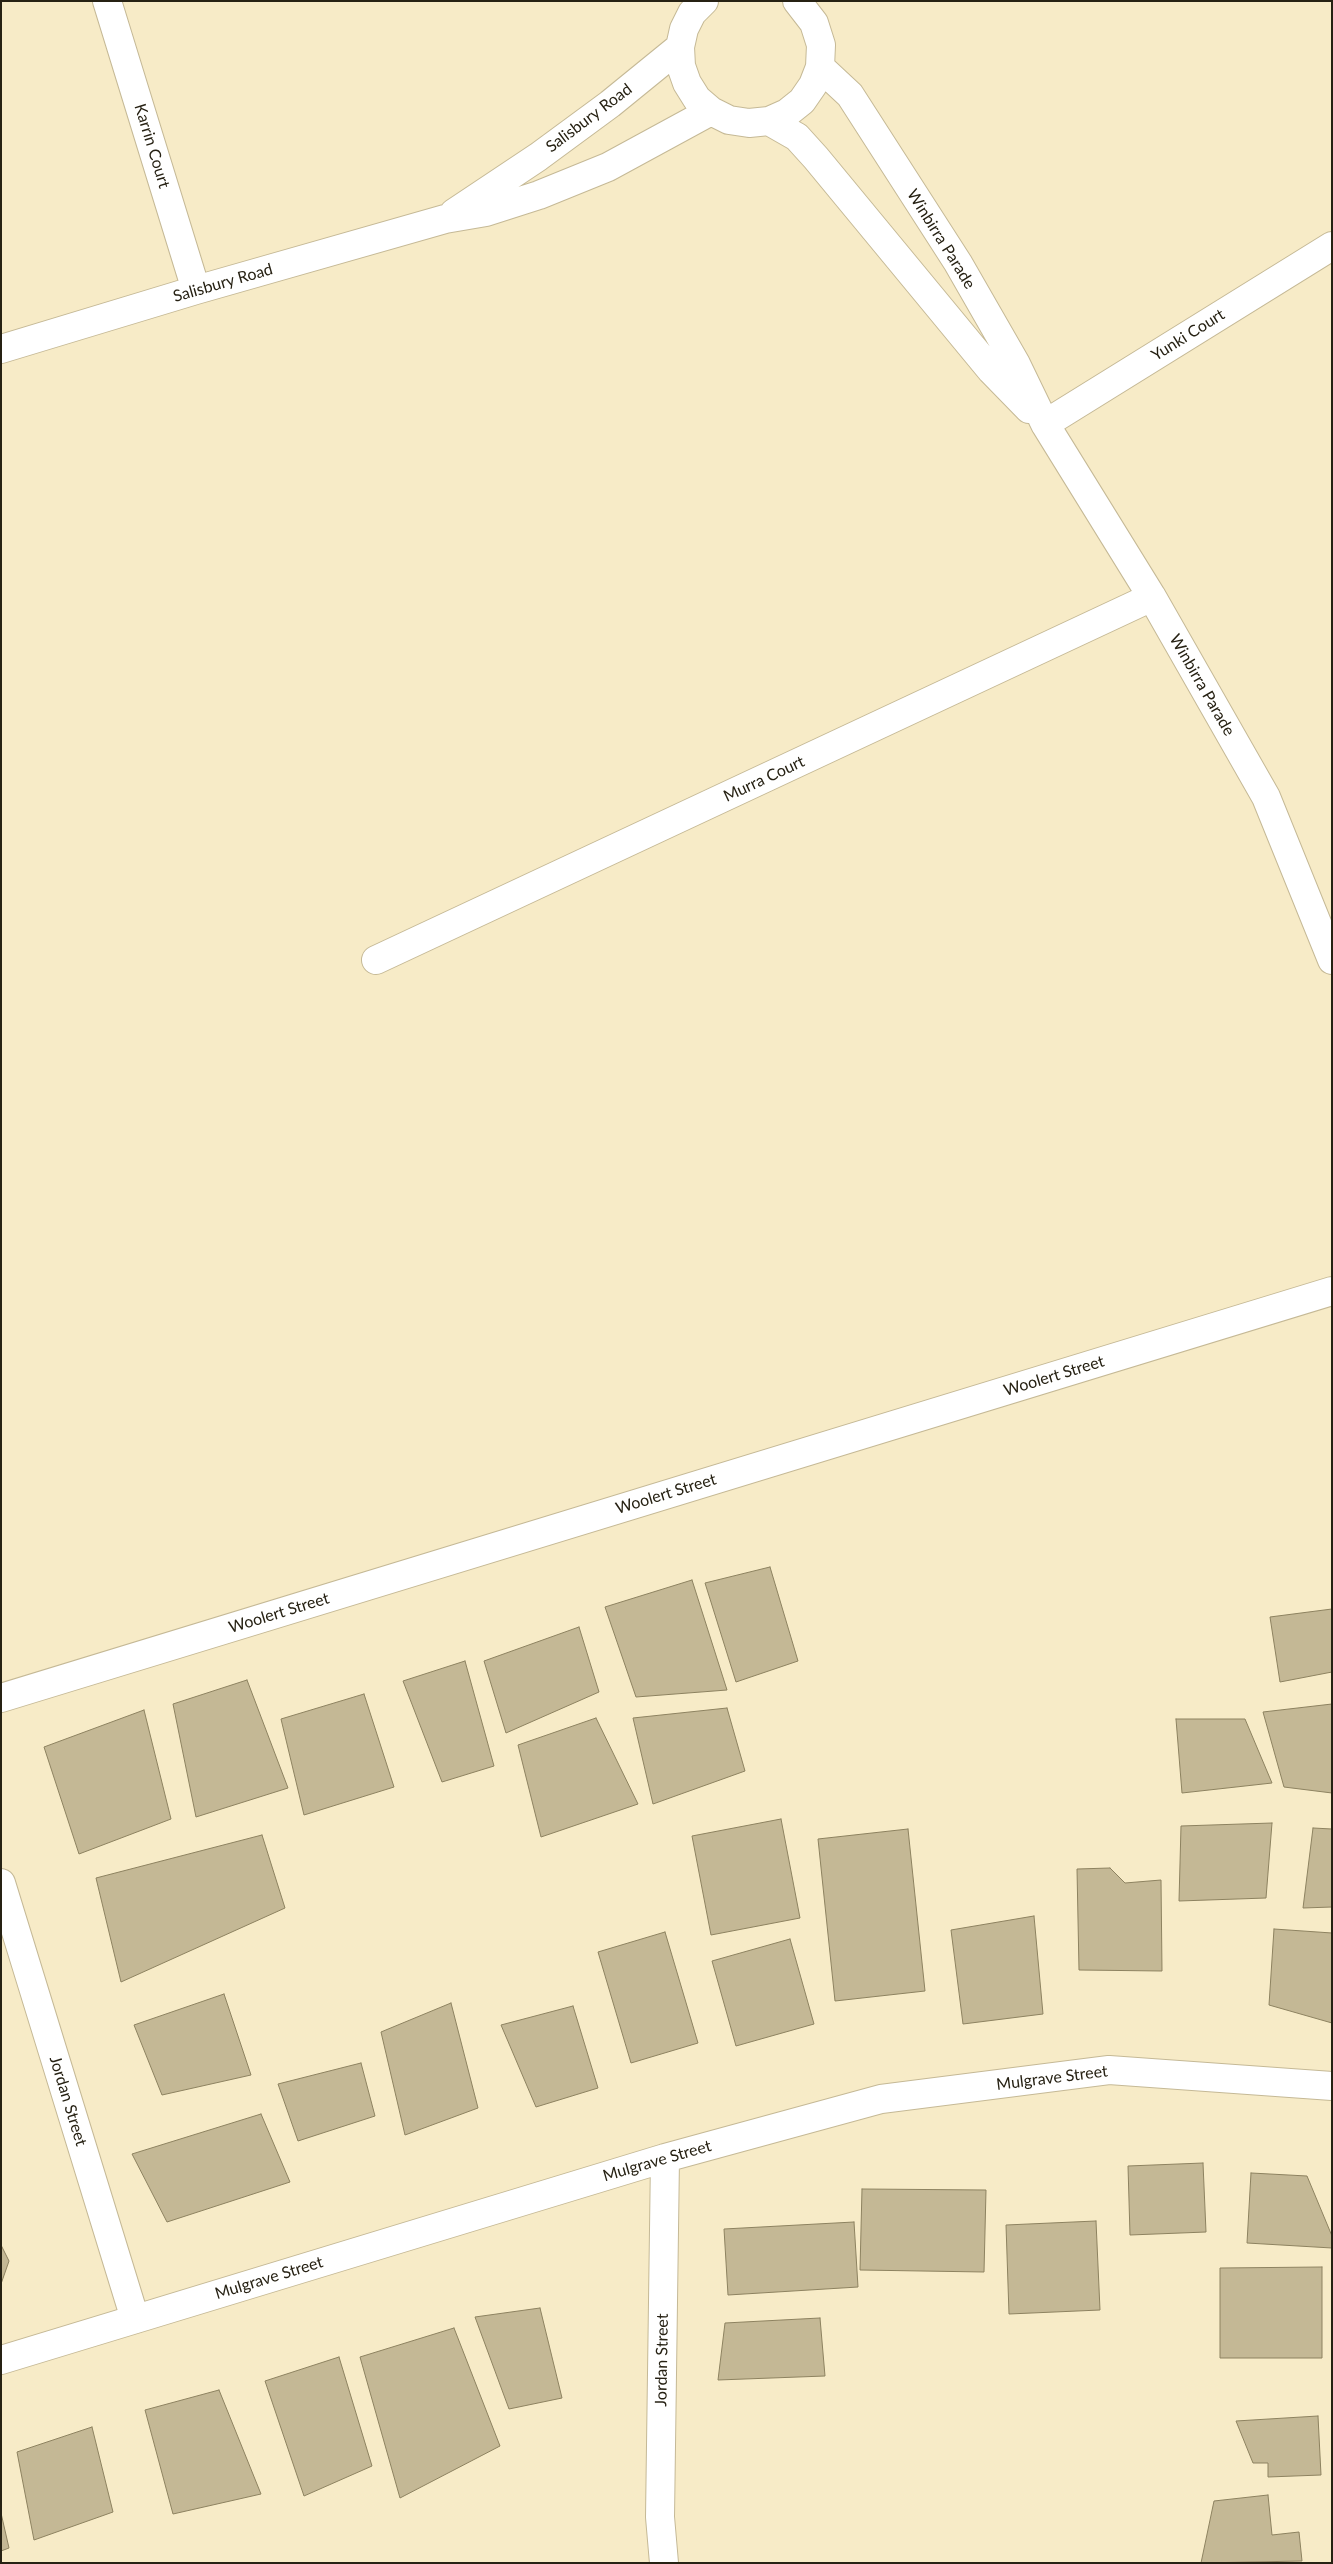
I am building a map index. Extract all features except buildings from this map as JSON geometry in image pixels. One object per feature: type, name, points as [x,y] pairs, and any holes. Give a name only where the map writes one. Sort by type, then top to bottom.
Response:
[{"type":"street","name":"Karrin Court","points":[[107,1],[196,290]]},
{"type":"street","points":[[697,5],[684,29],[680,47],[681,66],[687,84],[697,99],[711,111],[729,120],[749,123],[769,121],[786,113],[802,101],[813,85],[820,67],[821,45],[814,23],[797,1]]},
{"type":"street","name":"Salisbury Road","points":[[445,219],[538,157],[610,104],[680,47]]},
{"type":"street","name":"Winbirra Parade","points":[[820,67],[850,95],[958,263],[1016,364],[1045,424],[1152,597],[1266,797],[1332,960]]},
{"type":"street","name":"Salisbury Road","points":[[1,349],[196,290],[445,219],[486,212],[539,195],[608,167],[711,111]]},
{"type":"street","name":"Winbirra Parade","points":[[769,121],[797,137],[985,362],[1045,424]]},
{"type":"street","name":"Yunki Court","points":[[1045,424],[1332,246]]},
{"type":"street","name":"Murra Court","points":[[376,960],[1152,597]]},
{"type":"street","name":"Woolert Street","points":[[1,1698],[1332,1291]]},
{"type":"street","name":"Jordan Street","points":[[1,1883],[135,2319]]},
{"type":"street","name":"Mulgrave Street","points":[[1,2360],[664,2158],[881,2099],[1109,2070],[1332,2086]]},
{"type":"street","name":"Jordan Street","points":[[664,2158],[660,2517],[664,2563]]}]
